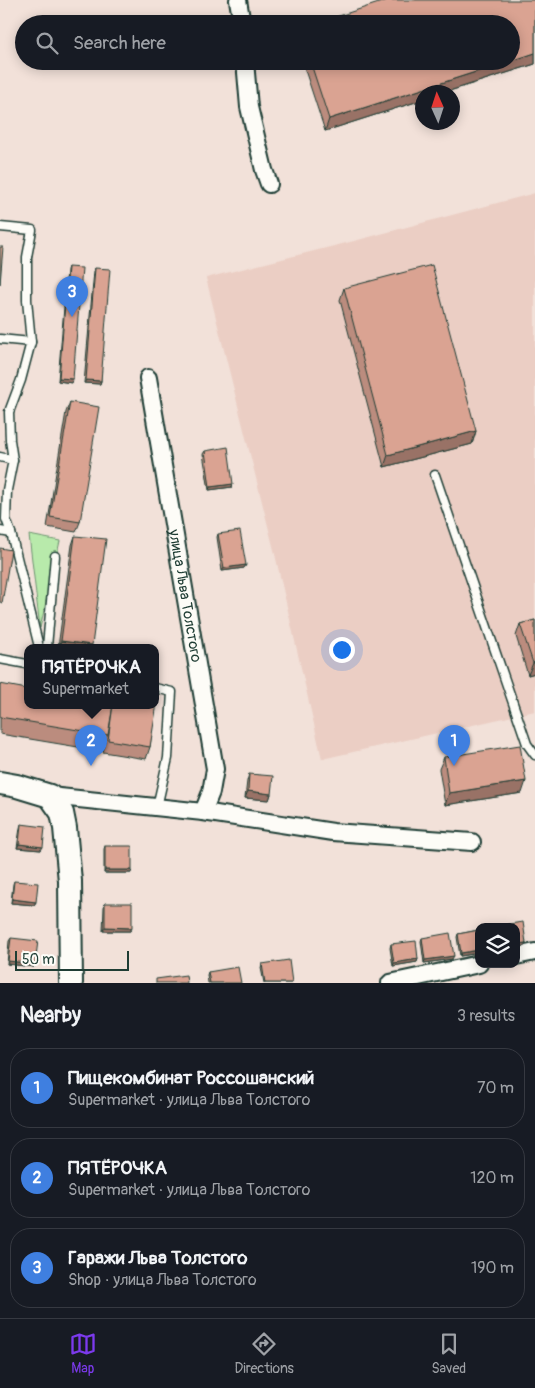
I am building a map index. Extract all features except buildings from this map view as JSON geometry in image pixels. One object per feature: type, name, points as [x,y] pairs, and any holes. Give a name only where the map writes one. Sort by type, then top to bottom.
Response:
[{"type":"street","points":[[238,0],[240,15]]},
{"type":"street","points":[[246,70],[249,107],[269,184]]},
{"type":"street","name":"улица Льва Толстого","points":[[148,378],[215,769],[212,792],[203,812]]},
{"type":"street","points":[[0,783],[50,796],[203,812],[333,832],[472,842]]},
{"type":"street","points":[[50,796],[62,813],[65,828],[70,881],[71,983]]},
{"type":"street","points":[[520,955],[535,952]]},
{"type":"street","points":[[390,983],[475,965]]},
{"type":"lane","points":[[0,227],[32,230],[27,257],[27,300],[31,342],[21,380],[9,412],[13,460],[7,490],[6,519],[39,644]]},
{"type":"lane","points":[[0,339],[31,342]]},
{"type":"lane","points":[[0,457],[13,460]]},
{"type":"lane","points":[[434,475],[527,744],[535,755]]},
{"type":"lane","points":[[0,531],[11,533]]},
{"type":"lane","points":[[48,644],[55,556]]},
{"type":"lane","points":[[0,659],[24,663]]},
{"type":"lane","points":[[157,807],[168,758],[172,692],[159,689]]},
{"type":"shaded area","points":[[535,193],[535,711],[322,759],[274,550],[206,278]]},
{"type":"green space","points":[[29,535],[60,541],[40,628]]},
{"type":"place","name":"Гаражи Льва Толстого","points":[[72,317]]},
{"type":"place","name":"ПЯТЁРОЧКА","points":[[91,766]]},
{"type":"place","name":"Пищекомбинат Россошанский","points":[[454,766]]}]
